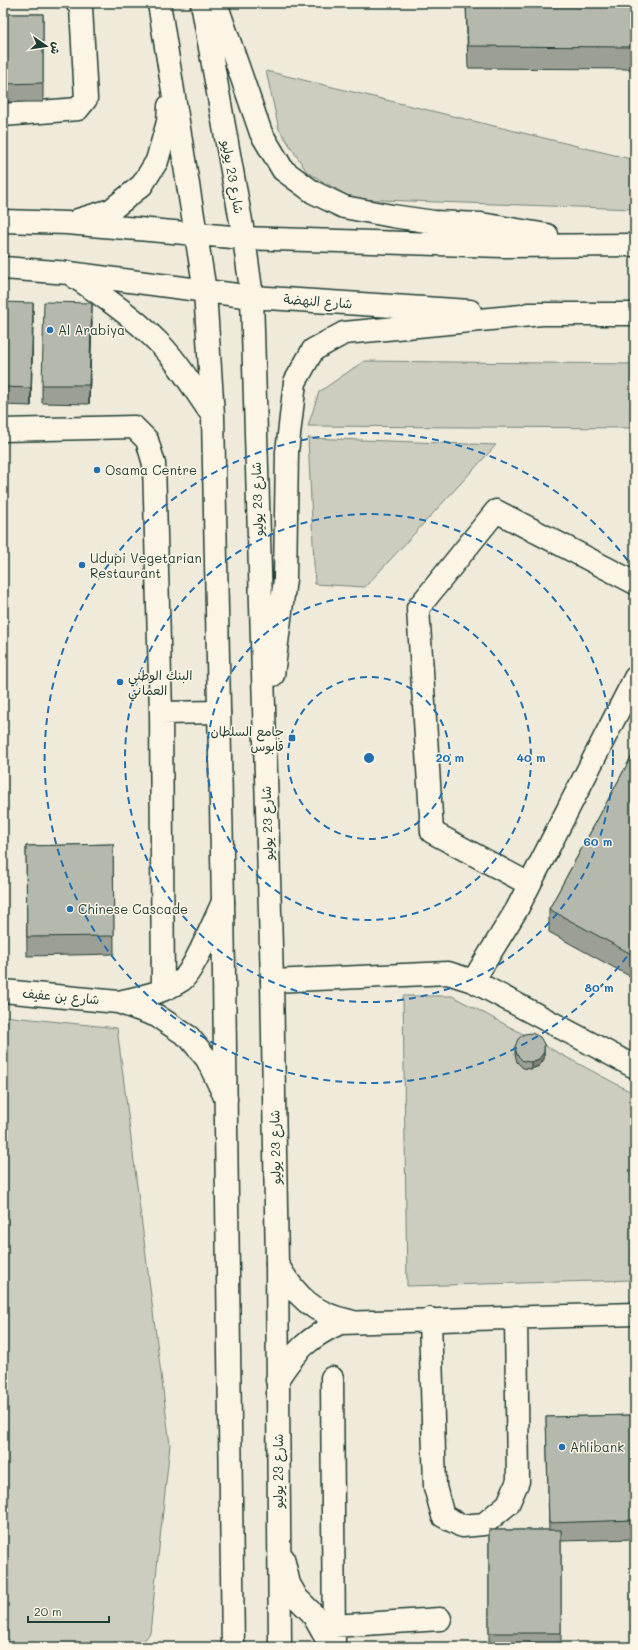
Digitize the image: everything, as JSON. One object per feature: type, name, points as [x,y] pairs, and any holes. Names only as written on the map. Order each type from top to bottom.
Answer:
[{"type":"main road","points":[[3,115],[78,109],[86,99],[81,7],[77,3]]},
{"type":"main road","points":[[159,3],[205,291],[213,416],[223,902],[232,1647]]},
{"type":"main road","name":"شارع 23 يوليو","points":[[202,3],[244,238],[252,297],[272,981],[277,1264],[280,1647]]},
{"type":"main road","points":[[216,3],[261,133],[283,170],[313,192],[344,207],[392,216],[434,222],[481,224],[596,244]]},
{"type":"main road","points":[[67,223],[111,210],[142,185],[157,161],[168,122],[169,67]]},
{"type":"main road","points":[[3,221],[67,223],[244,238],[503,246],[596,244],[635,245]]},
{"type":"main road","name":"شارع النهضة","points":[[3,268],[69,273],[252,297],[542,314],[635,314]]},
{"type":"main road","points":[[69,273],[119,308],[157,340],[172,358],[213,416]]},
{"type":"main road","points":[[264,744],[285,579],[287,452],[295,382],[313,350],[344,334],[542,314]]},
{"type":"main road","points":[[3,430],[134,427],[147,440],[154,464],[161,713],[163,989]]},
{"type":"main road","points":[[529,884],[432,832],[418,608],[496,511],[635,583]]},
{"type":"main road","points":[[473,982],[529,884],[635,678]]},
{"type":"main road","points":[[161,713],[219,712]]},
{"type":"main road","name":"شارع بن عفيف","points":[[118,1002],[155,994],[183,979],[205,942],[223,902]]},
{"type":"main road","points":[[272,981],[448,973],[473,982],[635,1068]]},
{"type":"main road","name":"شارع بن عفيف","points":[[3,991],[118,1002],[157,1016],[189,1037],[207,1059],[226,1099]]},
{"type":"main road","points":[[277,1264],[289,1285],[300,1298],[339,1319],[350,1321]]},
{"type":"main road","points":[[277,1380],[295,1354],[312,1338],[340,1323],[350,1321],[635,1314]]},
{"type":"main road","points":[[430,1320],[435,1487],[443,1516],[462,1526],[484,1524],[508,1504],[518,1481],[516,1317]]},
{"type":"main road","points":[[332,1378],[334,1626],[332,1647]]},
{"type":"main road","points":[[278,1537],[289,1584],[297,1598],[312,1613],[332,1647]]},
{"type":"main road","points":[[334,1626],[440,1619]]},
{"type":"shaded area","points":[[266,71],[635,160],[635,209],[353,199],[307,172],[279,129]]},
{"type":"shaded area","points":[[364,361],[635,364],[635,428],[308,426],[319,392]]},
{"type":"shaded area","points":[[308,438],[496,445],[365,587],[315,584]]},
{"type":"shaded area","points":[[403,996],[452,996],[635,1094],[635,1280],[407,1286]]},
{"type":"shaded area","points":[[3,1016],[117,1028],[170,1445],[150,1633],[139,1647],[3,1647]]},
{"type":"building","points":[[466,3],[635,3],[635,47],[468,46]]},
{"type":"building","points":[[3,14],[43,14],[43,83],[3,84]]},
{"type":"building","points":[[3,302],[33,303],[31,388],[3,387]]},
{"type":"building","points":[[44,302],[92,303],[89,385],[42,385]]},
{"type":"building","points":[[635,750],[635,956],[549,909]]},
{"type":"building","name":"Chinese Cascade","points":[[113,844],[114,936],[27,937],[26,846]]},
{"type":"building","points":[[532,1033],[540,1037],[544,1044],[544,1052],[539,1059],[531,1062],[523,1061],[517,1055],[515,1047],[518,1039],[524,1034]]},
{"type":"building","points":[[635,1415],[635,1520],[549,1523],[546,1417]]},
{"type":"building","points":[[489,1530],[561,1530],[561,1633],[489,1633]]},
{"type":"place","name":"Al Arabiya","points":[[50,330]]},
{"type":"place","name":"Osama Centre","points":[[97,470]]},
{"type":"place","name":"Udupi Vegetarian Restaurant","points":[[82,565]]},
{"type":"place","name":"البنك الوطني العماني","points":[[120,682]]},
{"type":"place","name":"جامع السلطان قابوس","points":[[292,738]]},
{"type":"place","name":"Chinese Cascade","points":[[70,909]]},
{"type":"place","name":"Ahlibank","points":[[562,1447]]}]
